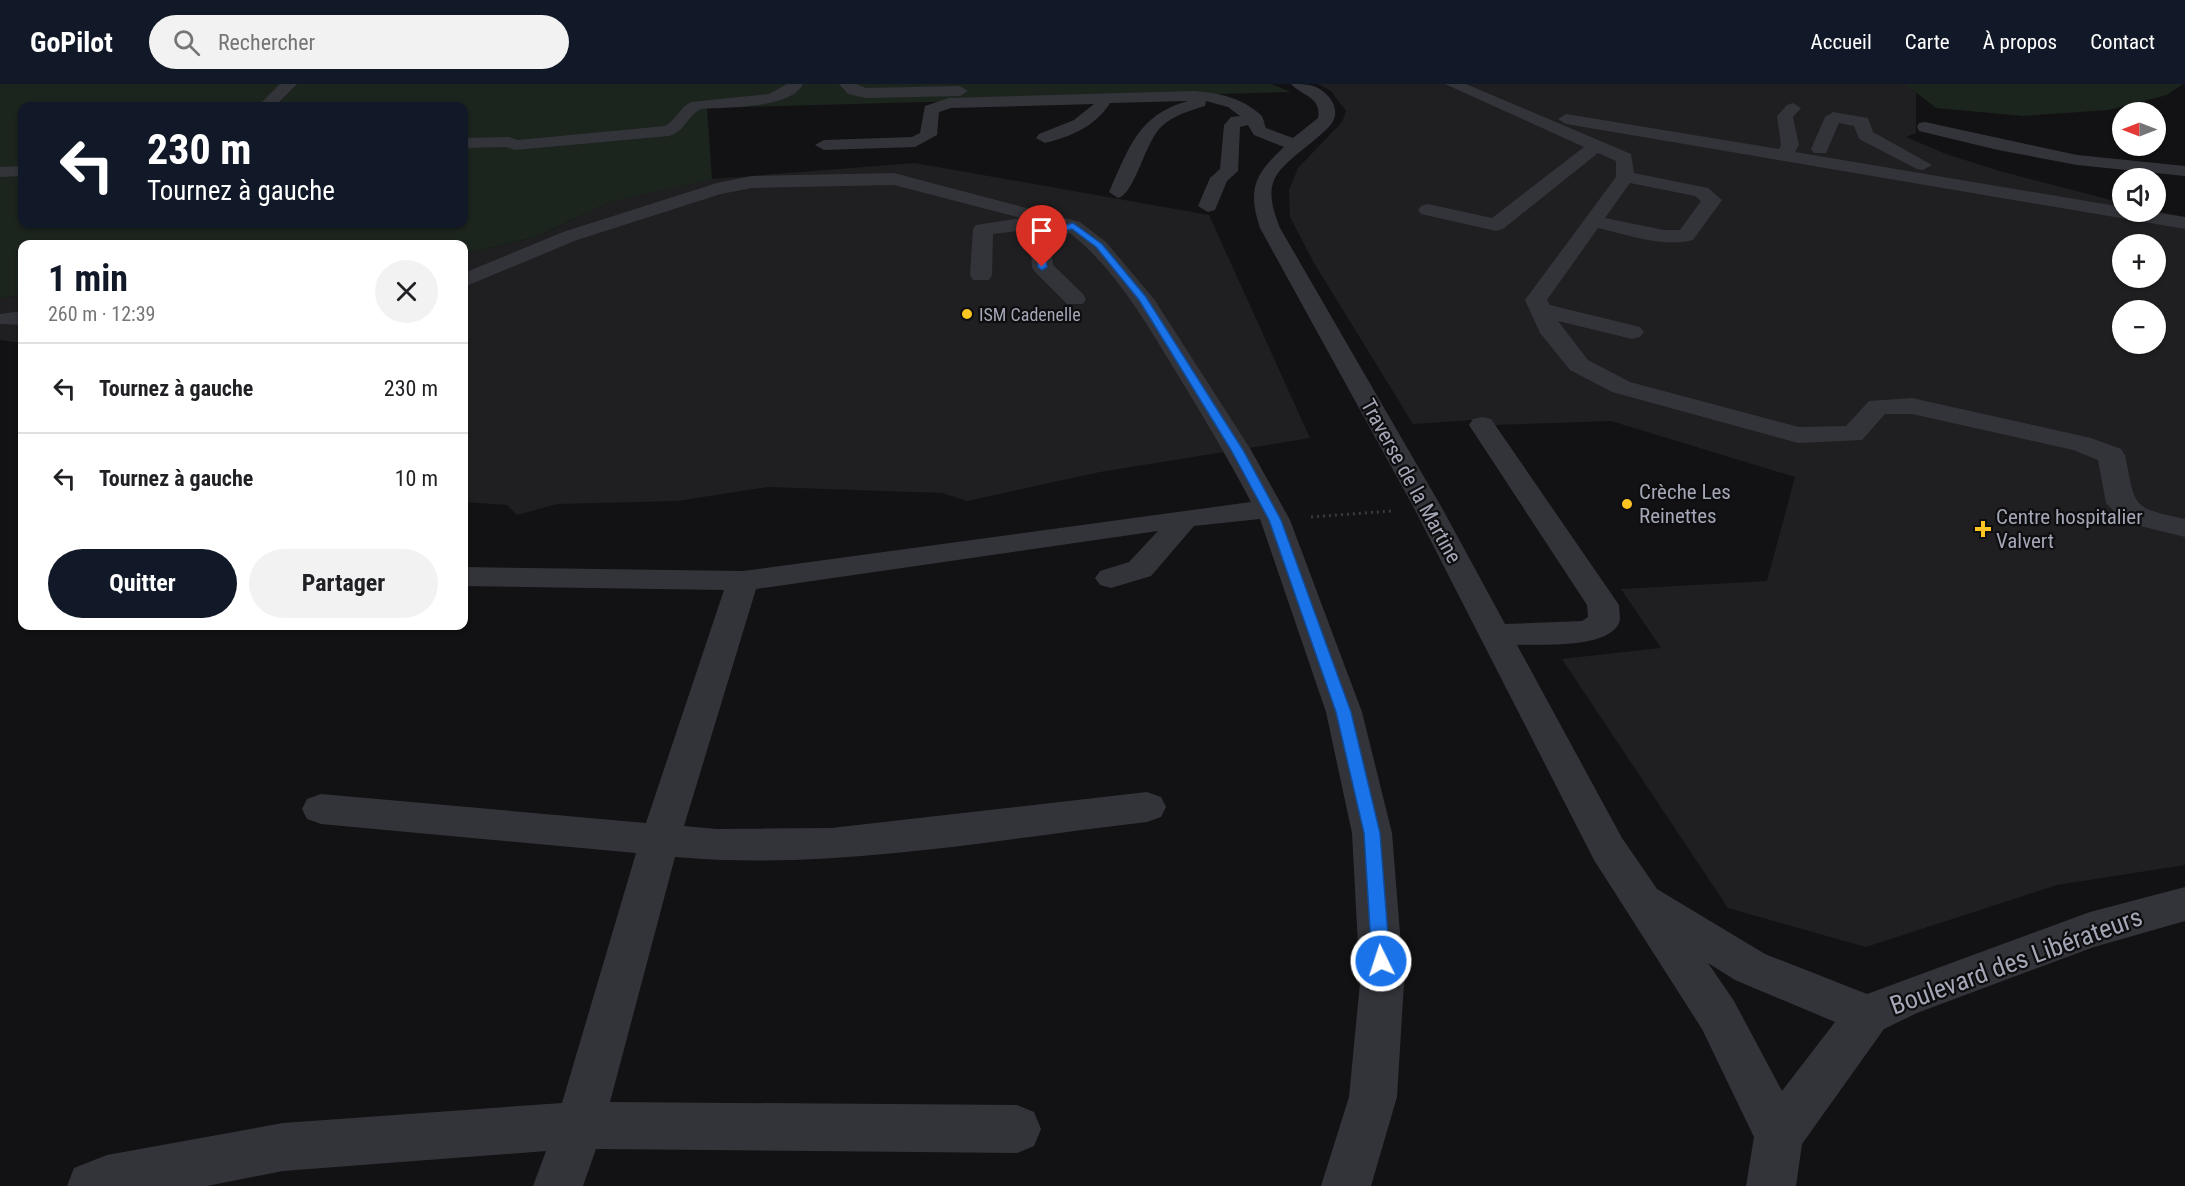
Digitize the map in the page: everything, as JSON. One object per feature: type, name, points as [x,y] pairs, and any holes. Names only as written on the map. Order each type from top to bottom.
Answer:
[{"type":"street","points":[[270,102],[289,84]]},
{"type":"street","points":[[468,143],[509,142],[515,145],[651,135],[669,131],[677,126],[688,109],[696,105],[772,98],[792,90],[795,84]]},
{"type":"street","points":[[847,84],[854,91],[866,93],[1220,84]]},
{"type":"street","name":"Traverse de la Martine","points":[[1299,84],[1314,91],[1326,103],[1329,111],[1326,120],[1278,164],[1263,184],[1262,205],[1270,228],[1428,508],[1608,849],[1718,1015],[1779,1135]]},
{"type":"street","points":[[1453,84],[1596,146],[1625,167],[1701,192],[1712,200],[1686,236],[1664,236],[1591,221]]},
{"type":"street","points":[[824,146],[915,142],[924,139],[928,135],[931,110],[949,103],[1212,96],[1245,108],[1255,119],[1260,131],[1297,146]]},
{"type":"street","points":[[1045,138],[1081,124],[1101,108],[1106,98]]},
{"type":"street","points":[[1119,192],[1148,129],[1164,114],[1175,108],[1203,102],[1230,103]]},
{"type":"street","points":[[1787,150],[1785,116],[1793,108]]},
{"type":"street","points":[[1514,110],[1663,136],[1787,150],[2185,223]]},
{"type":"street","points":[[1787,150],[1820,149],[1923,165],[1865,135],[1862,122],[1833,117],[1820,149]]},
{"type":"street","points":[[1208,206],[1219,178],[1229,171],[1232,125],[1237,121],[1255,119]]},
{"type":"street","points":[[1925,127],[1998,145],[2077,160],[2185,171]]},
{"type":"street","points":[[1663,136],[1638,146],[1591,221],[1536,300],[1552,333],[1580,365],[1621,387],[1797,435],[1853,434],[1878,406],[1912,406],[2081,444],[2111,455],[2120,502],[2134,516],[2185,528]]},
{"type":"street","points":[[1428,210],[1496,225],[1596,146]]},
{"type":"street","points":[[0,172],[18,171]]},
{"type":"street","points":[[468,279],[570,236],[717,189],[752,182],[894,179],[1073,226],[1099,246],[1143,299],[1237,450],[1272,514],[1344,712],[1372,833],[1382,983],[1373,1097],[1346,1186]]},
{"type":"street","points":[[981,275],[983,229],[1026,224],[1036,216]]},
{"type":"street","points":[[1073,226],[1040,235],[1042,267],[1075,299]]},
{"type":"street","points":[[1541,310],[1632,332]]},
{"type":"street","points":[[1482,425],[1603,605],[1604,621],[1589,631],[1494,635]]},
{"type":"street","points":[[468,576],[743,581],[1185,518],[1272,514]]},
{"type":"street","points":[[1111,578],[1140,569],[1185,518]]},
{"type":"street","points":[[558,1186],[580,1125],[660,839],[743,581]]},
{"type":"street","points":[[321,809],[717,845],[831,844],[1147,807]]},
{"type":"street","name":"Traverse de la Martine","points":[[1640,897],[1750,967],[1868,1015]]},
{"type":"street","name":"Boulevard des Libérateurs","points":[[1771,1186],[1779,1135],[1868,1015],[1901,999],[2090,930],[2185,904]]},
{"type":"street","points":[[92,1186],[107,1180],[283,1147],[580,1125],[1017,1128]]},
{"type":"path","points":[[1272,514],[1428,508]]},
{"type":"shaded area","points":[[0,84],[1271,84],[1291,92],[707,108],[712,179],[610,202],[536,237],[468,253],[468,240],[18,240],[18,296],[0,298]]},
{"type":"shaded area","name":"Centre hospitalier Valvert","points":[[1318,84],[1916,84],[1916,133],[1906,137],[1946,154],[2003,172],[2112,200],[2112,222],[2166,222],[2166,213],[2185,217],[2185,865],[2057,885],[1866,947],[1728,908],[1562,659],[1661,648],[1621,589],[1767,581],[1795,477],[1611,421],[1494,425],[1489,419],[1413,424],[1314,263],[1290,217],[1289,190],[1298,168],[1342,122],[1346,111],[1331,91]]},
{"type":"shaded area","points":[[1905,84],[2183,84],[2167,95],[2140,102],[2112,102],[2112,109],[2109,110],[2023,116],[1936,108]]},
{"type":"shaded area","points":[[915,163],[1209,215],[1310,438],[1100,472],[967,501],[942,493],[768,487],[677,501],[557,504],[517,515],[507,505],[468,502],[468,253],[536,237],[610,202],[699,180]]},
{"type":"shaded area","points":[[18,296],[18,342],[0,340],[0,298]]},
{"type":"place","name":"ISM Cadenelle","points":[[967,314]]},
{"type":"place","name":"Crèche Les Reinettes","points":[[1627,504]]},
{"type":"place","name":"Centre hospitalier Valvert","points":[[1983,529]]},
{"type":"route","points":[[1042,267],[1040,235],[1073,226],[1099,246],[1143,299],[1165,333],[1237,450],[1275,520],[1344,712],[1372,833],[1381,961]]}]
